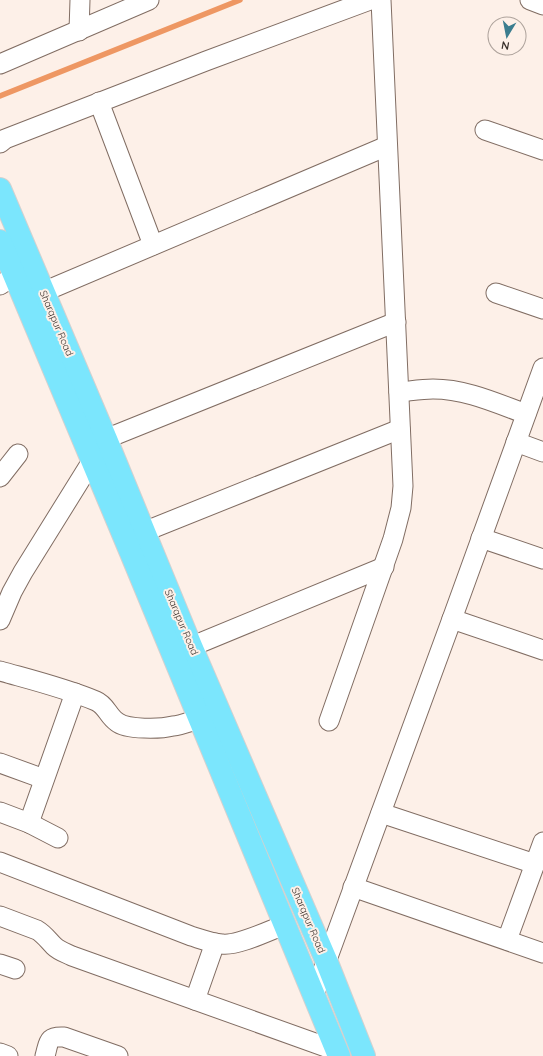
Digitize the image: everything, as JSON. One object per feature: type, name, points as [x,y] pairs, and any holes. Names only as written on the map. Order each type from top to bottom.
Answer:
[{"type":"main road","name":"Sharqpur Road","points":[[0,189],[34,296],[89,454],[134,535]]},
{"type":"main road","name":"Sharqpur Road","points":[[0,241],[7,281],[34,296],[106,439],[134,535],[182,650],[326,960],[364,1056]]},
{"type":"main road","name":"Sharqpur Road","points":[[182,650],[199,719],[338,1053]]},
{"type":"street","points":[[79,31],[80,0]]},
{"type":"street","points":[[0,64],[148,0]]},
{"type":"street","points":[[0,143],[5,139],[206,60],[370,0]]},
{"type":"street","points":[[329,721],[393,539],[401,508],[403,486],[381,0]]},
{"type":"street","points":[[530,0],[543,5]]},
{"type":"street","points":[[99,102],[153,245]]},
{"type":"street","points":[[485,130],[543,150]]},
{"type":"street","points":[[34,296],[387,146]]},
{"type":"street","points":[[496,293],[543,309]]},
{"type":"street","points":[[0,618],[12,592],[89,454],[106,439],[396,322]]},
{"type":"street","points":[[314,995],[543,368]]},
{"type":"street","points":[[399,392],[433,389],[463,392],[481,397],[526,414]]},
{"type":"street","points":[[134,535],[400,429]]},
{"type":"street","points":[[516,442],[543,452]]},
{"type":"street","points":[[2,471],[18,454]]},
{"type":"street","points":[[481,538],[543,559]]},
{"type":"street","points":[[182,650],[384,567]]},
{"type":"street","points":[[452,619],[543,650]]},
{"type":"street","points":[[0,671],[92,699],[102,704],[111,717],[118,723],[125,726],[164,728],[199,719]]},
{"type":"street","points":[[29,823],[76,693]]},
{"type":"street","points":[[0,763],[44,780]]},
{"type":"street","points":[[0,812],[29,823],[58,838]]},
{"type":"street","points":[[381,813],[535,864]]},
{"type":"street","points":[[507,940],[543,842]]},
{"type":"street","points":[[0,862],[191,936],[215,943],[230,944],[239,942],[284,925]]},
{"type":"street","points":[[354,887],[543,953]]},
{"type":"street","points":[[0,916],[43,933],[54,946],[72,956],[338,1053]]},
{"type":"street","points":[[195,1000],[215,943]]},
{"type":"street","points":[[45,1056],[49,1042],[54,1037],[64,1037],[118,1056]]},
{"type":"street","points":[[0,1053],[8,1056]]},
{"type":"waterway","points":[[0,96],[240,0]]}]
